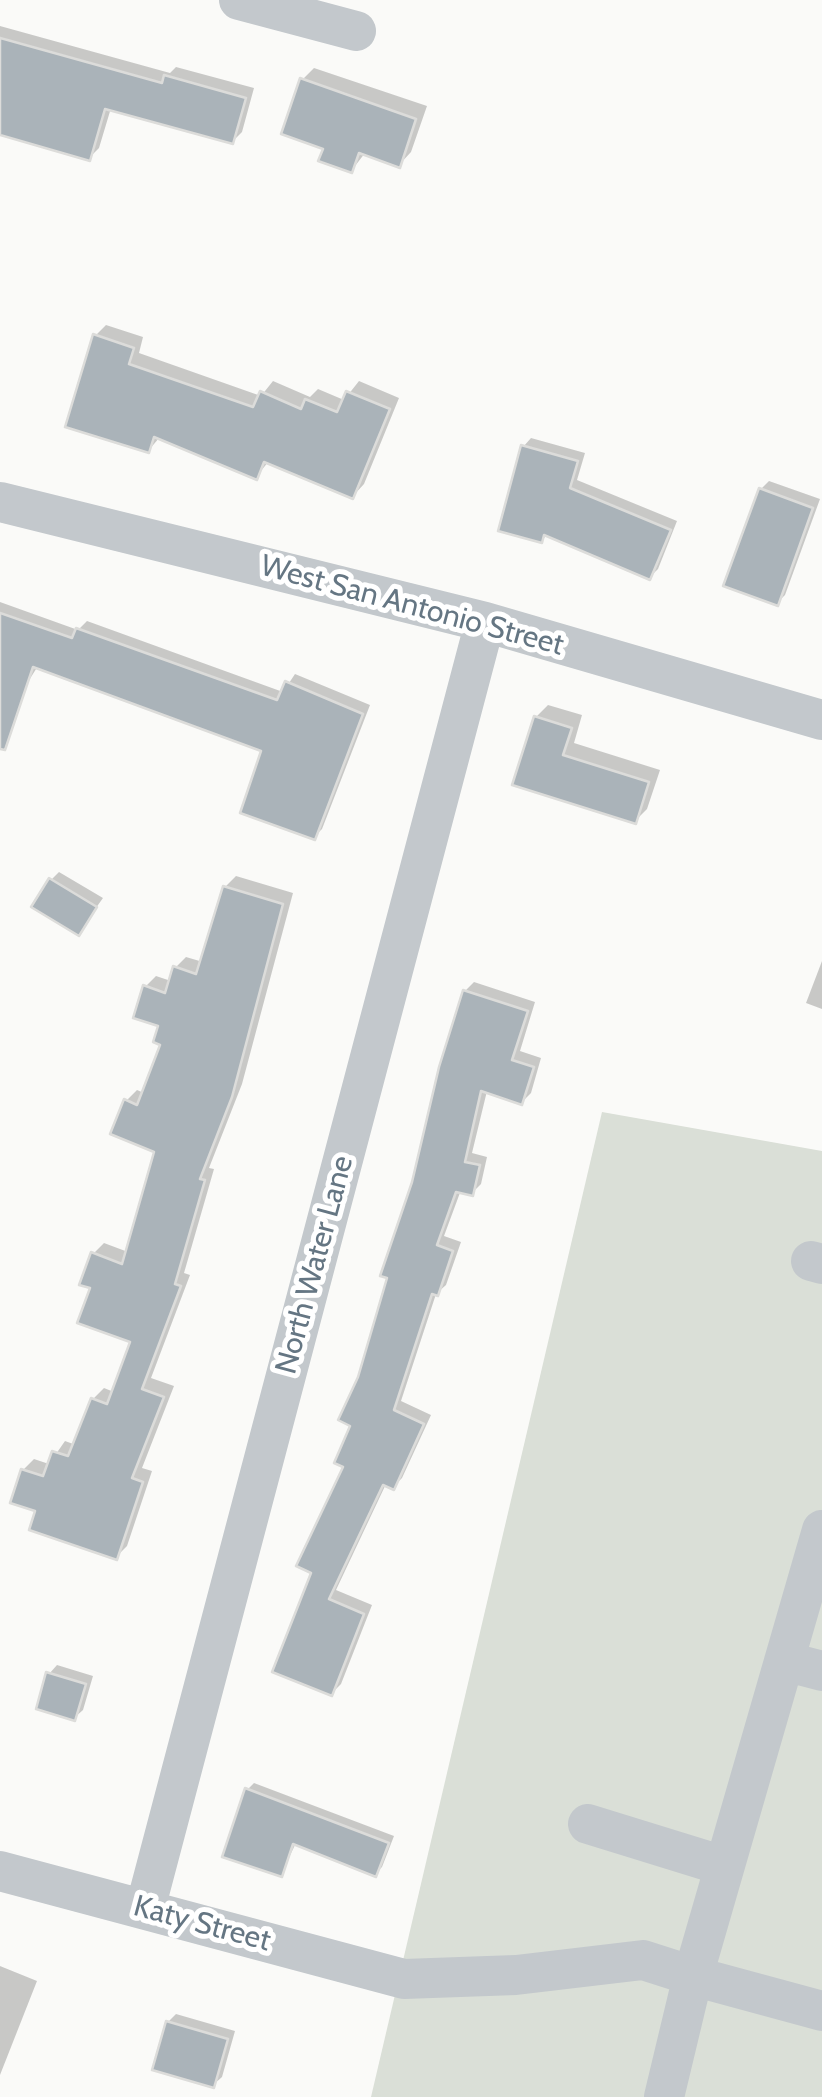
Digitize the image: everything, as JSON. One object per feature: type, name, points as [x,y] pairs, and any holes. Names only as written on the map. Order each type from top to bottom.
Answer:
[{"type":"street","points":[[239,0],[356,31]]},
{"type":"street","name":"West San Antonio Street","points":[[0,502],[486,622],[822,720]]},
{"type":"street","name":"North Water Lane","points":[[145,1909],[486,622]]},
{"type":"street","points":[[664,2097],[693,1976],[822,1530]]},
{"type":"street","points":[[784,1661],[822,1671]]},
{"type":"street","points":[[588,1824],[724,1866]]},
{"type":"street","name":"Katy Street","points":[[0,1871],[404,1979],[516,1975],[643,1960],[822,2012]]},
{"type":"shaded area","points":[[602,1112],[822,1151],[822,2097],[371,2097]]},
{"type":"building","points":[[0,38],[162,83],[164,75],[246,98],[233,144],[105,109],[90,161],[0,135]]},
{"type":"building","points":[[300,78],[416,119],[400,168],[359,153],[352,173],[318,161],[323,149],[281,134]]},
{"type":"building","points":[[93,334],[134,348],[129,364],[253,407],[260,391],[301,409],[305,399],[337,412],[346,391],[390,409],[353,499],[264,462],[257,480],[154,437],[149,453],[65,427]]},
{"type":"building","points":[[521,445],[578,461],[570,488],[671,530],[650,580],[544,535],[542,543],[498,531]]},
{"type":"building","points":[[759,488],[813,508],[778,606],[723,586]]},
{"type":"building","points":[[0,613],[72,638],[76,628],[277,700],[285,681],[363,714],[315,840],[240,813],[261,751],[33,667],[5,750],[0,749]]},
{"type":"building","points":[[534,716],[572,728],[563,755],[649,782],[636,824],[512,785]]},
{"type":"building","points":[[49,878],[97,907],[79,936],[31,907]]},
{"type":"building","points":[[223,886],[283,904],[232,1097],[200,1179],[205,1180],[175,1284],[181,1286],[142,1389],[164,1397],[132,1478],[143,1482],[117,1560],[29,1530],[35,1511],[10,1503],[21,1469],[43,1476],[52,1451],[68,1456],[91,1398],[107,1404],[130,1342],[77,1323],[90,1288],[79,1285],[91,1252],[122,1264],[154,1152],[110,1134],[124,1099],[137,1105],[160,1045],[153,1042],[158,1026],[133,1018],[143,985],[165,993],[173,966],[196,974]]},
{"type":"building","points":[[463,990],[528,1011],[512,1060],[534,1067],[522,1105],[481,1091],[465,1162],[480,1165],[473,1196],[456,1192],[437,1245],[453,1251],[438,1296],[432,1294],[394,1410],[424,1424],[394,1490],[383,1485],[329,1599],[364,1614],[332,1696],[272,1672],[311,1573],[296,1566],[343,1467],[334,1463],[350,1426],[338,1420],[358,1377],[387,1278],[380,1276],[412,1182],[439,1067]]},
{"type":"building","points":[[46,1672],[86,1684],[75,1721],[36,1709]]},
{"type":"building","points":[[245,1788],[389,1843],[376,1877],[293,1844],[282,1877],[222,1857]]},
{"type":"building","points":[[166,2021],[228,2039],[214,2088],[152,2070]]}]
